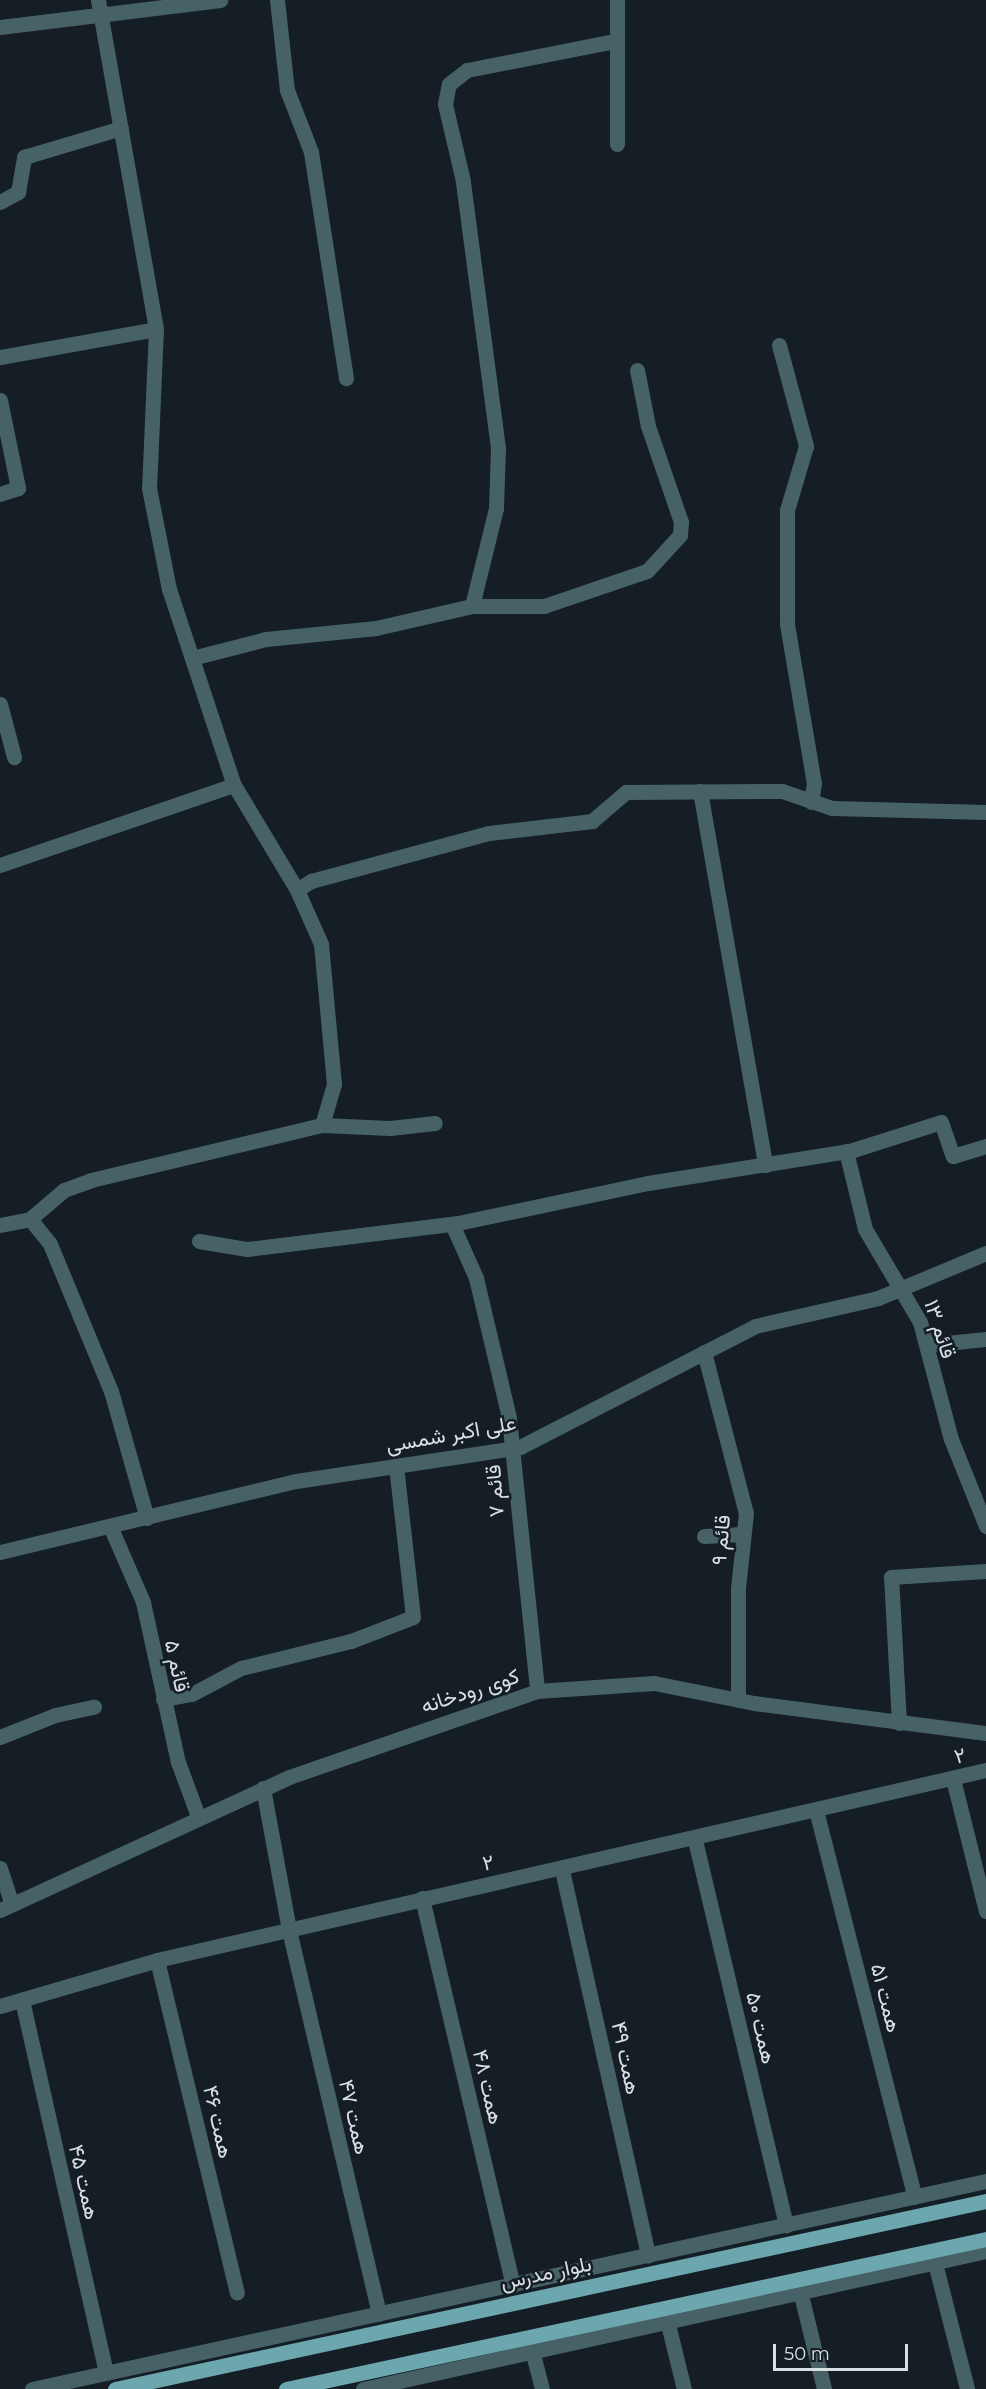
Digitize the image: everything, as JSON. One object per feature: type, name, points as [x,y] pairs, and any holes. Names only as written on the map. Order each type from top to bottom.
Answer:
[{"type":"main road","name":"بلوار مدرس","points":[[115,2389],[986,2201]]},
{"type":"main road","points":[[286,2389],[986,2239]]},
{"type":"street","points":[[0,27],[99,6],[220,0]]},
{"type":"street","points":[[277,0],[286,90],[311,152],[346,378]]},
{"type":"street","points":[[616,0],[617,144]]},
{"type":"street","points":[[99,6],[156,329],[149,488],[169,589],[234,784],[297,890],[321,945],[328,983],[334,1084],[322,1125]]},
{"type":"street","points":[[472,606],[496,508],[498,448],[463,182],[445,104],[449,84],[467,70],[615,41]]},
{"type":"street","points":[[0,202],[18,192],[24,157],[121,128]]},
{"type":"street","points":[[0,357],[156,329]]},
{"type":"street","points":[[779,345],[806,446],[787,510],[787,624],[814,783],[811,802]]},
{"type":"street","points":[[192,658],[266,639],[376,628],[472,606],[544,606],[601,590],[647,571],[680,535],[681,522],[648,426],[637,369]]},
{"type":"street","points":[[0,400],[18,488],[0,494]]},
{"type":"street","points":[[0,704],[14,757]]},
{"type":"street","points":[[0,865],[234,784]]},
{"type":"street","points":[[700,791],[765,1165]]},
{"type":"street","points":[[297,890],[311,882],[489,833],[592,821],[626,792],[782,791],[832,808],[986,812]]},
{"type":"street","points":[[199,1241],[247,1249],[452,1224],[846,1151],[941,1122],[953,1156],[986,1146]]},
{"type":"street","points":[[0,1225],[30,1220],[64,1190],[91,1180],[322,1125],[390,1128],[435,1123]]},
{"type":"street","name":"قائم ۱۳","points":[[846,1151],[865,1229],[877,1257],[902,1287],[927,1345],[951,1439],[986,1526]]},
{"type":"street","points":[[30,1220],[50,1244],[96,1351],[147,1518]]},
{"type":"street","name":"قائم ۷","points":[[452,1224],[476,1278],[513,1448],[537,1691]]},
{"type":"street","name":"علی اکبر شمسی","points":[[0,1552],[296,1481],[513,1448],[609,1405],[755,1326],[878,1298],[986,1253]]},
{"type":"street","points":[[927,1345],[986,1340]]},
{"type":"street","name":"قائم ۹","points":[[704,1352],[747,1514],[742,1534],[738,1700]]},
{"type":"street","points":[[163,1699],[192,1694],[241,1668],[351,1641],[413,1617],[396,1466]]},
{"type":"street","name":"قائم ۵","points":[[110,1526],[144,1602],[163,1699],[198,1816]]},
{"type":"street","points":[[704,1536],[742,1534]]},
{"type":"street","points":[[899,1723],[891,1577],[986,1571]]},
{"type":"street","name":"کوی رودخانه","points":[[6,1907],[198,1816],[263,1788],[537,1691],[654,1683],[738,1700],[986,1733]]},
{"type":"street","points":[[0,1737],[55,1715],[94,1707]]},
{"type":"street","name":"۲","points":[[0,2006],[157,1960],[422,1898],[695,1840],[986,1770]]},
{"type":"street","points":[[953,1779],[986,1911]]},
{"type":"street","name":"همت ۴۷","points":[[263,1788],[289,1929],[379,2314]]},
{"type":"street","name":"همت ۵۱","points":[[816,1810],[915,2197]]},
{"type":"street","name":"همت ۵۰","points":[[695,1840],[786,2225]]},
{"type":"street","points":[[0,1868],[6,1907]]},
{"type":"street","name":"همت ۴۹","points":[[562,1870],[648,2256]]},
{"type":"street","name":"همت ۴۸","points":[[422,1898],[513,2285]]},
{"type":"street","name":"همت ۴۶","points":[[157,1960],[237,2293]]},
{"type":"street","name":"همت ۴۵","points":[[22,2000],[106,2373]]},
{"type":"street","points":[[32,2389],[986,2181]]},
{"type":"street","points":[[363,2389],[398,2386],[532,2350],[986,2252]]},
{"type":"street","points":[[934,2263],[967,2389]]},
{"type":"street","points":[[560,2275],[565,2291]]},
{"type":"street","points":[[800,2291],[824,2389]]},
{"type":"street","points":[[667,2320],[684,2389]]},
{"type":"street","points":[[532,2350],[542,2389]]}]
